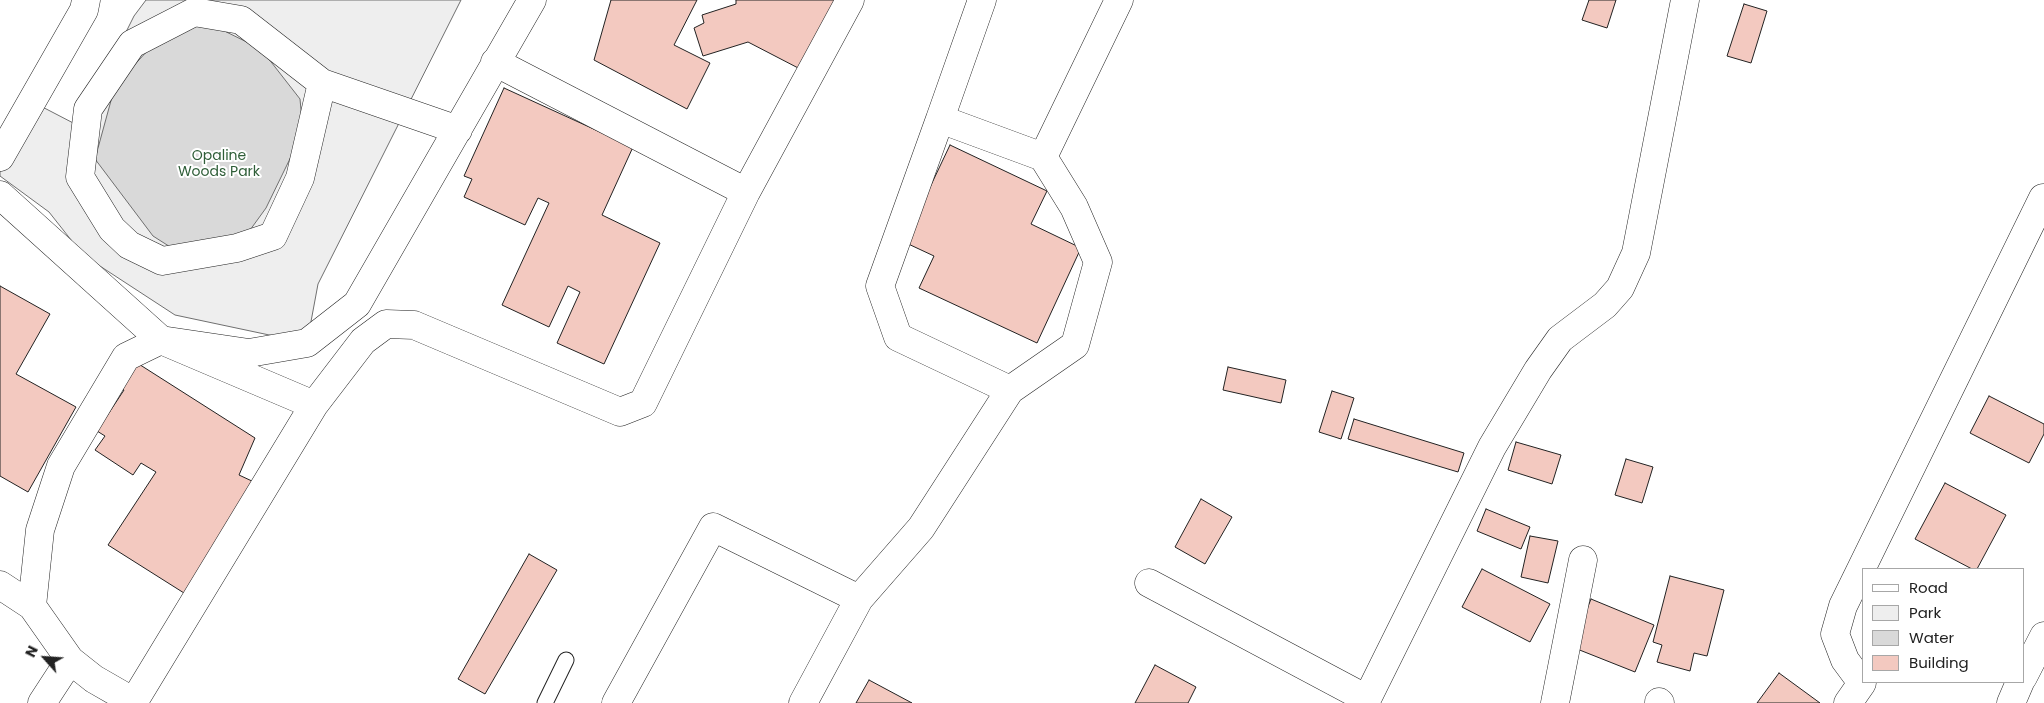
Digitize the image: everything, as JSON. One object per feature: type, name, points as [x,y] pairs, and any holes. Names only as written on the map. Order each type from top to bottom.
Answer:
[{"type":"street","points":[[0,158],[84,10],[86,0]]},
{"type":"street","points":[[32,606],[40,530],[61,466],[126,357],[161,340],[249,353],[307,343],[357,304],[532,0]]},
{"type":"street","points":[[0,585],[32,606],[70,660],[94,679],[133,702],[314,405],[363,341],[386,324],[414,325],[620,412],[643,403],[746,192],[850,0]]},
{"type":"street","points":[[982,0],[880,286],[898,336],[1010,390]]},
{"type":"street","points":[[1042,157],[1119,0]]},
{"type":"street","points":[[1149,583],[1366,701],[1492,447],[1538,370],[1560,339],[1605,304],[1620,288],[1636,253],[1685,0]]},
{"type":"street","points":[[322,83],[300,178],[273,236],[237,248],[162,261],[129,245],[112,229],[80,177],[88,108],[132,44],[194,12],[241,20],[322,83],[458,130]]},
{"type":"street","points":[[495,62],[746,192]]},
{"type":"street","points":[[803,703],[859,599],[921,528],[1010,390],[1075,345],[1098,262],[1074,207],[1042,157],[940,119]]},
{"type":"street","points":[[0,195],[161,340],[314,405]]},
{"type":"street","points":[[1848,703],[1862,683],[1844,660],[1835,634],[1843,606],[2043,198]]},
{"type":"street","points":[[616,703],[713,527],[859,599]]},
{"type":"street","points":[[1554,703],[1583,560]]},
{"type":"street","points":[[2024,675],[2044,636]]},
{"type":"street","points":[[42,703],[70,660]]},
{"type":"street","points":[[2011,703],[2020,683]]},
{"type":"lane","points":[[545,703],[566,660]]},
{"type":"green space","name":"Opaline Woods Park","points":[[146,0],[461,0],[318,284],[307,343],[175,315],[83,255],[49,212],[0,176],[0,170],[27,99],[79,126],[134,16]]},
{"type":"water","points":[[204,21],[261,49],[300,99],[303,132],[266,208],[237,248],[186,257],[153,236],[95,159],[115,86],[150,48]]},
{"type":"building","points":[[611,0],[697,0],[674,45],[710,63],[687,109],[594,60]]},
{"type":"building","points":[[736,0],[835,0],[802,70],[748,42],[703,56],[694,28],[704,23],[702,15],[736,4]]},
{"type":"building","points":[[1589,0],[1616,0],[1607,28],[1582,20]]},
{"type":"building","points":[[1744,4],[1767,11],[1751,63],[1727,56]]},
{"type":"building","points":[[504,88],[633,147],[602,215],[660,243],[604,364],[557,343],[580,292],[568,286],[549,327],[502,305],[549,203],[538,198],[525,225],[464,197],[472,179],[464,176]]},
{"type":"building","points":[[950,145],[1047,191],[1031,224],[1081,248],[1037,343],[919,288],[934,256],[904,242]]},
{"type":"building","points":[[0,286],[50,314],[16,374],[76,407],[28,492],[0,476]]},
{"type":"building","points":[[134,361],[255,438],[239,475],[254,482],[184,593],[108,545],[156,472],[141,463],[133,475],[95,450],[105,436],[97,431],[124,390],[118,386]]},
{"type":"building","points":[[1228,367],[1286,380],[1281,403],[1223,390]]},
{"type":"building","points":[[1332,391],[1354,398],[1341,439],[1319,432]]},
{"type":"building","points":[[1989,396],[2044,424],[2044,434],[2029,463],[1970,433]]},
{"type":"building","points":[[1354,419],[1464,453],[1458,472],[1348,439]]},
{"type":"building","points":[[1516,442],[1561,455],[1552,484],[1508,470]]},
{"type":"building","points":[[1626,459],[1653,467],[1642,503],[1615,495]]},
{"type":"building","points":[[1945,483],[2006,515],[1978,568],[1970,568],[1915,539]]},
{"type":"building","points":[[1201,499],[1232,517],[1205,564],[1175,547]]},
{"type":"building","points":[[1486,509],[1530,527],[1521,549],[1477,531]]},
{"type":"building","points":[[1530,536],[1558,541],[1548,583],[1521,577]]},
{"type":"building","points":[[529,554],[557,570],[485,694],[458,679]]},
{"type":"building","points":[[1482,569],[1550,604],[1530,642],[1462,607]]},
{"type":"building","points":[[1670,576],[1724,590],[1707,656],[1694,653],[1690,671],[1657,662],[1662,645],[1653,642]]},
{"type":"building","points":[[1591,599],[1654,625],[1635,672],[1572,647]]},
{"type":"building","points":[[1155,665],[1196,687],[1188,703],[1135,703]]},
{"type":"building","points":[[1779,673],[1820,703],[1757,703]]},
{"type":"building","points":[[869,680],[912,703],[856,703]]}]
